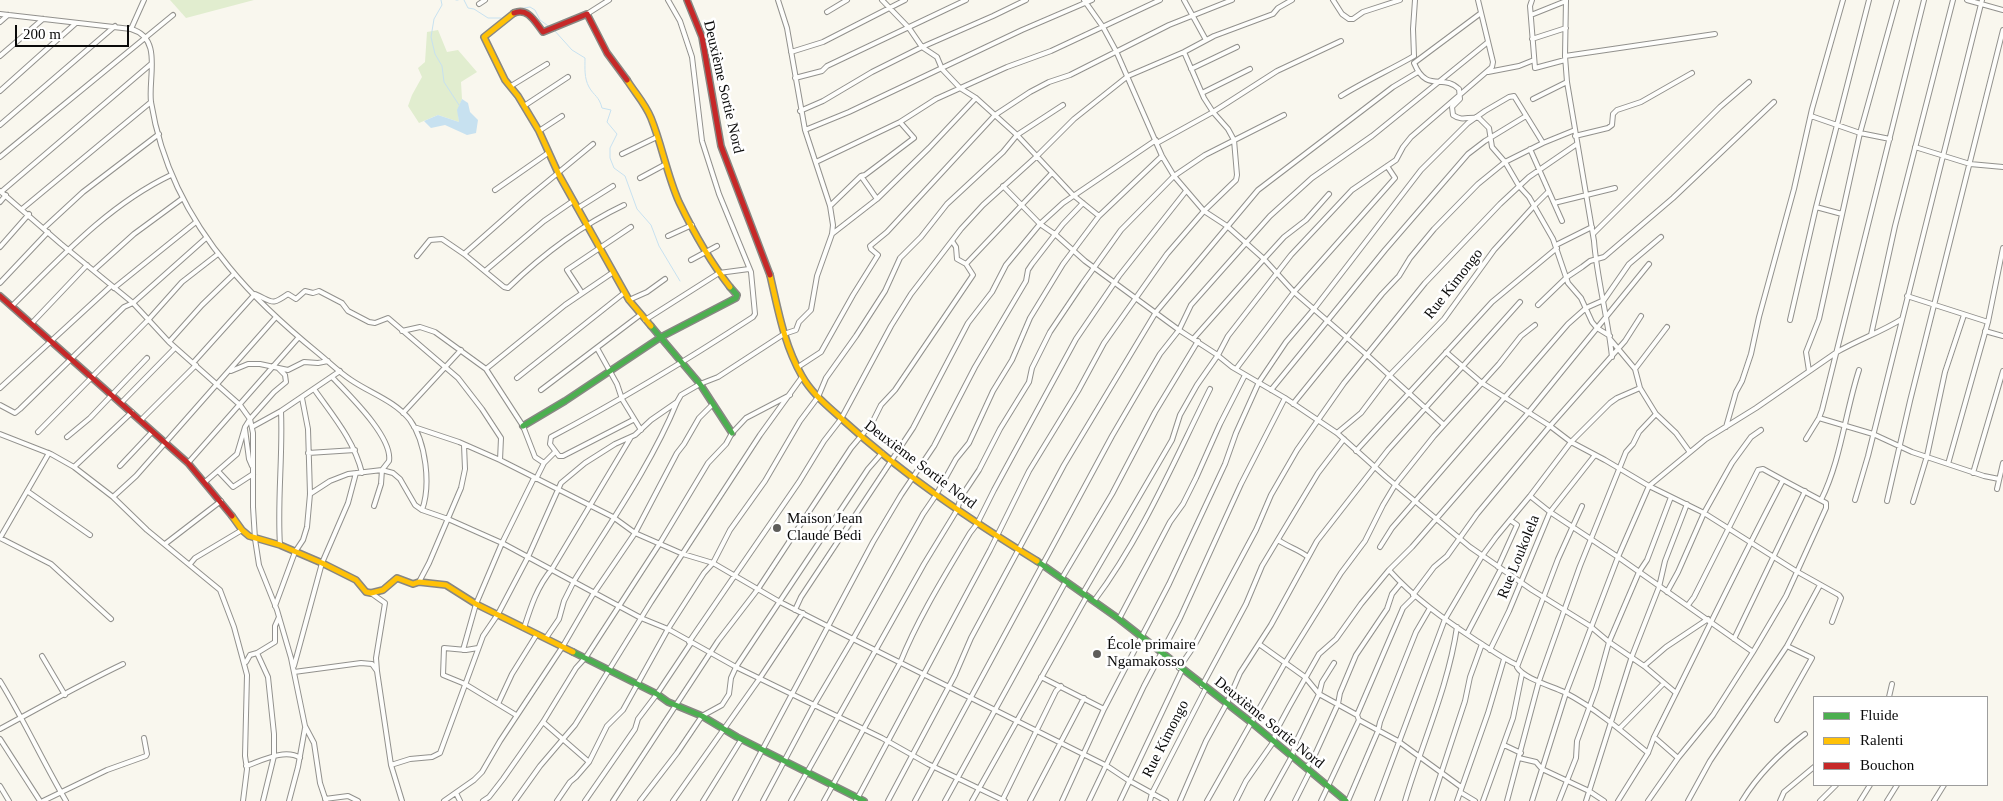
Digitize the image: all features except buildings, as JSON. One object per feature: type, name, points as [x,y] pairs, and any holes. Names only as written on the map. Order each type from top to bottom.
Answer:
[{"type":"street","points":[[131,29],[144,0]]},
{"type":"street","points":[[479,4],[485,0]]},
{"type":"street","points":[[609,0],[587,14],[573,18],[554,30],[543,32],[526,12],[516,12],[484,38],[496,63],[539,131],[558,173],[624,293],[640,315],[700,384],[732,432]]},
{"type":"street","points":[[633,420],[563,456],[559,456],[550,444],[549,440],[551,437],[622,399],[683,363],[754,315],[749,269],[719,194],[702,141],[692,57],[680,21],[668,0]]},
{"type":"street","name":"Deuxième Sortie Nord","points":[[687,0],[702,37],[721,146],[769,270],[784,334],[802,377],[818,397],[841,419],[912,478],[977,524],[1044,565],[1119,619],[1180,669],[1227,703],[1347,801]]},
{"type":"street","points":[[546,638],[559,619],[564,601],[574,581],[653,451],[681,395],[700,384],[718,377],[784,334],[797,330],[799,322],[811,310],[817,276],[834,225],[830,206],[800,111],[787,28],[778,0]]},
{"type":"street","points":[[827,12],[846,0]]},
{"type":"street","points":[[882,0],[909,28],[922,47],[937,57],[942,69],[960,88],[976,98],[1017,135],[1073,195],[1099,216]]},
{"type":"street","points":[[791,52],[823,42],[905,0]]},
{"type":"street","points":[[795,78],[822,71],[827,66],[966,0]]},
{"type":"street","points":[[800,111],[823,101],[872,72],[922,47],[1026,0]]},
{"type":"street","points":[[805,130],[849,112],[1085,1],[1092,0]]},
{"type":"street","points":[[816,162],[900,122],[936,99],[1103,27],[1160,0]]},
{"type":"street","points":[[1184,0],[1206,40]]},
{"type":"street","points":[[798,367],[821,352],[878,255],[870,249],[870,246],[886,232],[995,115],[1048,82],[1070,75],[1191,15],[1232,0]]},
{"type":"street","points":[[585,801],[635,728],[638,719],[657,694],[799,482],[824,441],[841,419],[891,326],[911,294],[983,205],[1036,157],[1074,119],[1128,76],[1184,52],[1206,40],[1273,14],[1278,8],[1292,0]]},
{"type":"street","points":[[1333,0],[1342,14],[1349,20],[1363,12],[1400,0]]},
{"type":"street","points":[[1415,0],[1413,29],[1414,63],[1418,72],[1426,80],[1436,83],[1444,82],[1459,89],[1460,99],[1452,107],[1453,115],[1465,120],[1475,117],[1479,118],[1486,124],[1492,146],[1534,206],[1556,247],[1572,289],[1581,298],[1592,322],[1610,337],[1636,369],[1640,388],[1656,414],[1676,433],[1690,451]]},
{"type":"street","points":[[972,801],[1172,440],[1180,415],[1196,385],[1218,355],[1228,336],[1291,255],[1343,199],[1352,190],[1396,160],[1402,147],[1411,137],[1488,72],[1493,65],[1478,0]]},
{"type":"street","points":[[1532,0],[1532,39],[1535,68],[1537,69],[1565,58],[1714,34]]},
{"type":"street","points":[[1726,427],[1736,392],[1742,381],[1751,354],[1811,116],[1843,0]]},
{"type":"street","points":[[1790,320],[1816,207],[1869,0]]},
{"type":"street","points":[[1809,371],[1806,352],[1819,319],[1860,133],[1896,0]]},
{"type":"street","points":[[1806,439],[1819,418],[1837,352],[1860,251],[1924,0]]},
{"type":"street","points":[[1871,336],[1893,234],[1953,0]]},
{"type":"street","points":[[1967,0],[1981,2],[2003,10]]},
{"type":"street","points":[[1085,1],[1103,27],[1116,51],[1162,156],[1186,191],[1204,211],[1227,226],[1264,259],[1294,292],[1348,338],[1444,426]]},
{"type":"street","points":[[1531,14],[1566,1],[1565,58],[1568,82],[1596,261],[1607,315],[1612,356]]},
{"type":"street","points":[[1855,500],[1981,2]]},
{"type":"street","points":[[1414,63],[1481,13]]},
{"type":"street","points":[[0,14],[115,26],[131,29],[145,36],[151,47],[152,102],[159,134],[171,175],[196,222],[234,274],[276,317],[340,371],[404,413],[414,427],[421,446],[427,473],[427,485],[422,510]]},
{"type":"street","points":[[0,22],[8,14]]},
{"type":"street","points":[[0,157],[173,14]]},
{"type":"street","points":[[523,426],[565,402],[661,337],[736,298],[737,295],[720,273],[678,201],[642,99],[633,90],[624,73],[607,53],[587,14]]},
{"type":"street","points":[[0,56],[43,19]]},
{"type":"street","points":[[0,91],[76,23]]},
{"type":"street","points":[[0,125],[115,26]]},
{"type":"street","points":[[1532,39],[1566,28]]},
{"type":"street","points":[[1887,501],[1910,401],[2003,30]]},
{"type":"street","points":[[795,610],[800,597],[913,428],[972,316],[992,292],[1006,265],[1040,224],[1073,195],[1156,141],[1213,112],[1277,71],[1341,42]]},
{"type":"street","points":[[915,801],[1112,436],[1160,354],[1178,330],[1191,305],[1270,216],[1312,178],[1372,136],[1488,42]]},
{"type":"street","points":[[1191,69],[1237,47]]},
{"type":"street","points":[[857,799],[924,675],[1029,471],[1078,391],[1104,343],[1167,254],[1204,211],[1236,180],[1234,140],[1228,129],[1213,112],[1202,93],[1184,52]]},
{"type":"street","points":[[1342,96],[1362,83],[1375,79],[1414,56]]},
{"type":"street","points":[[1488,72],[1519,66],[1534,60]]},
{"type":"street","points":[[151,64],[1,191],[68,250],[133,303],[175,348],[240,405],[250,418],[252,427],[255,539],[259,565],[279,617],[294,670],[305,726],[314,743],[320,783],[326,800],[348,796],[358,801]]},
{"type":"street","points":[[511,86],[547,64]]},
{"type":"street","points":[[1202,93],[1250,69]]},
{"type":"street","points":[[888,801],[955,675],[971,638],[1064,465],[1156,312],[1258,190],[1393,87],[1418,72]]},
{"type":"street","points":[[1576,136],[1608,128],[1612,125],[1613,114],[1617,110],[1641,102],[1692,73]]},
{"type":"street","points":[[524,106],[568,77]]},
{"type":"street","points":[[1533,98],[1568,82]]},
{"type":"street","points":[[1593,234],[1720,107],[1749,82]]},
{"type":"street","points":[[1062,801],[1104,709],[1169,584],[1226,464],[1236,433],[1259,382],[1286,342],[1314,310],[1421,170],[1446,142],[1475,117],[1514,96],[1543,142]]},
{"type":"street","points":[[832,234],[877,198],[929,148],[976,98]]},
{"type":"street","points":[[22,209],[152,102]]},
{"type":"street","points":[[1538,305],[1567,277],[1590,262],[1604,257],[1673,198],[1774,102]]},
{"type":"street","points":[[557,801],[570,782],[589,762],[604,731],[623,710],[668,630],[704,573],[714,563],[730,530],[765,481],[800,421],[818,397],[826,378],[885,291],[900,258],[921,237],[947,204],[1003,152],[1017,135],[1063,105]]},
{"type":"street","points":[[791,801],[924,564],[957,510],[961,497],[1029,382],[1032,368],[1050,332],[1082,283],[1095,268],[1121,230],[1174,176],[1205,155],[1284,114]]},
{"type":"street","points":[[539,131],[562,116]]},
{"type":"street","points":[[1271,390],[1385,250],[1468,154],[1526,116]]},
{"type":"street","points":[[1811,116],[1860,133],[1890,139]]},
{"type":"street","points":[[830,206],[861,176],[865,175],[914,138],[900,122]]},
{"type":"street","points":[[1294,404],[1382,294],[1399,276],[1410,258],[1478,184],[1505,162],[1543,142],[1575,130]]},
{"type":"street","points":[[44,228],[83,192],[159,134]]},
{"type":"street","points":[[622,154],[657,137]]},
{"type":"street","points":[[464,254],[593,144]]},
{"type":"street","points":[[1120,801],[1180,669],[1256,530],[1270,496],[1297,450],[1367,355],[1425,283],[1519,186],[1577,144]]},
{"type":"street","points":[[1915,146],[1970,164],[2003,167]]},
{"type":"street","points":[[1530,149],[1562,222]]},
{"type":"street","points":[[495,190],[548,152]]},
{"type":"street","points":[[763,801],[814,705],[923,514],[956,459],[969,443],[994,391],[1012,360],[1030,318],[1063,264],[1099,216],[1162,156]]},
{"type":"street","points":[[640,178],[666,164]]},
{"type":"street","points":[[1236,370],[1294,292],[1395,178],[1388,166]]},
{"type":"street","points":[[966,264],[1052,174]]},
{"type":"street","points":[[12,306],[91,228],[131,198],[171,175]]},
{"type":"street","points":[[861,176],[877,198]]},
{"type":"street","points":[[578,208],[614,186]]},
{"type":"street","points":[[1003,186],[1040,224],[1056,234],[1073,252],[1115,281],[1178,330],[1194,338],[1236,370],[1259,382],[1337,433],[1436,520],[1482,556],[1564,611],[1590,626],[1609,642],[1632,656],[1676,693]]},
{"type":"street","points":[[1554,203],[1614,188]]},
{"type":"street","points":[[824,801],[900,663],[932,598],[977,524],[1076,339],[1115,281],[1186,191]]},
{"type":"street","name":"Rue Kimongo","points":[[1337,433],[1360,413],[1389,376],[1444,319],[1494,250],[1548,192]]},
{"type":"street","points":[[1194,338],[1284,237],[1306,220],[1329,194]]},
{"type":"street","points":[[0,202],[6,195]]},
{"type":"street","points":[[94,270],[134,234],[183,198]]},
{"type":"street","points":[[485,271],[544,221],[574,201]]},
{"type":"street","points":[[734,801],[877,536],[934,446],[975,367],[1026,281],[1028,270],[1063,224],[1083,203]]},
{"type":"street","points":[[417,256],[430,240],[439,239],[464,254],[504,287],[508,288],[524,272],[587,225],[624,205]]},
{"type":"street","points":[[1816,207],[1842,214]]},
{"type":"street","points":[[0,247],[29,214]]},
{"type":"street","points":[[0,388],[113,287],[196,222]]},
{"type":"street","points":[[668,236],[692,225]]},
{"type":"street","points":[[582,293],[568,270],[631,227]]},
{"type":"street","points":[[1356,451],[1492,302],[1556,247],[1592,227]]},
{"type":"street","points":[[0,283],[48,232]]},
{"type":"street","points":[[1380,547],[1392,528],[1568,324],[1586,308],[1604,300],[1629,264],[1661,236]]},
{"type":"street","points":[[0,406],[15,413],[124,307],[133,303],[206,238]]},
{"type":"street","points":[[613,801],[735,617],[758,589],[847,454],[872,423],[881,405],[895,390],[973,274],[966,264],[957,259],[956,247],[952,241]]},
{"type":"street","points":[[691,260],[717,246]]},
{"type":"street","points":[[1948,464],[1988,322],[2003,248]]},
{"type":"street","points":[[38,432],[149,319],[182,282],[218,254]]},
{"type":"street","points":[[32,323],[87,264]]},
{"type":"street","points":[[1236,801],[1246,781],[1274,741],[1275,733],[1319,654],[1336,639],[1389,570],[1436,520],[1528,413],[1649,264]]},
{"type":"street","points":[[645,320],[720,273],[749,269]]},
{"type":"street","points":[[486,369],[565,305],[612,273]]},
{"type":"street","points":[[169,342],[202,305],[234,274]]},
{"type":"street","points":[[629,300],[647,292],[665,279]]},
{"type":"street","points":[[254,295],[256,294],[272,303],[288,294],[296,299],[304,291],[312,293],[320,291],[342,303],[348,311],[369,322],[375,323],[388,318],[445,366],[464,385],[501,438],[500,460]]},
{"type":"street","points":[[517,378],[624,293]]},
{"type":"street","points":[[141,420],[195,364],[254,295]]},
{"type":"street","points":[[0,296],[52,340],[188,463],[242,530],[255,539],[280,545],[356,580],[364,591],[371,593],[385,603],[376,658],[377,671],[391,765],[402,801]]},
{"type":"street","points":[[1907,296],[1988,322]]},
{"type":"street","points":[[1180,801],[1208,735],[1227,703],[1240,673],[1259,644],[1308,557],[1331,522],[1376,468],[1388,450],[1520,302]]},
{"type":"street","points":[[541,390],[640,315]]},
{"type":"street","points":[[1913,502],[1926,456],[1945,372],[1964,315]]},
{"type":"street","points":[[1321,801],[1358,718],[1403,608],[1414,596],[1434,567],[1447,556],[1477,514],[1550,426],[1619,348],[1640,316]]},
{"type":"street","points":[[113,497],[136,476],[276,317]]},
{"type":"street","points":[[1532,801],[1566,693],[1590,626],[1649,486],[1690,451],[1837,352],[1883,331],[1902,319]]},
{"type":"street","points":[[1207,801],[1285,663],[1341,573],[1365,541],[1395,485],[1521,336],[1535,325]]},
{"type":"street","points":[[402,331],[420,327],[435,332],[486,369],[523,426],[535,457],[544,462]]},
{"type":"street","points":[[1636,369],[1667,327]]},
{"type":"street","points":[[1985,330],[2003,336]]},
{"type":"street","points":[[188,463],[273,368],[298,337]]},
{"type":"street","points":[[945,801],[1064,580],[1126,470],[1155,412],[1198,342]]},
{"type":"street","points":[[122,403],[175,348]]},
{"type":"street","points":[[597,348],[617,384],[622,399],[633,420],[641,430]]},
{"type":"street","points":[[404,413],[461,350]]},
{"type":"street","points":[[1446,352],[1504,399],[1550,426],[1571,442],[1649,486],[1704,513],[1796,571],[1839,594],[1841,598],[1832,622]]},
{"type":"street","points":[[68,436],[90,418],[147,358]]},
{"type":"street","points":[[229,371],[248,364],[260,364],[288,370],[306,362],[318,363],[328,361]]},
{"type":"street","points":[[205,482],[237,454],[245,427],[256,409],[286,382],[285,375],[280,369]]},
{"type":"street","points":[[1821,500],[1830,481],[1851,394],[1859,370]]},
{"type":"street","points":[[252,427],[302,398],[340,371]]},
{"type":"street","points":[[1973,473],[2003,371]]},
{"type":"street","points":[[1119,619],[1170,522],[1183,504],[1245,375]]},
{"type":"street","points":[[332,377],[354,400],[382,437],[389,457],[388,463],[382,470],[383,477],[374,506]]},
{"type":"street","points":[[515,801],[540,766],[576,725],[641,618],[760,435],[802,377]]},
{"type":"street","points":[[1377,801],[1398,741],[1416,699],[1424,670],[1445,619],[1482,556],[1571,442],[1610,403],[1640,388]]},
{"type":"street","points":[[314,389],[351,440],[362,473]]},
{"type":"street","points":[[1094,601],[1112,575],[1146,517],[1171,471],[1210,389]]},
{"type":"street","points":[[484,801],[494,791],[543,722],[576,668],[586,657],[660,543],[708,463],[726,444],[732,432],[746,418],[790,395]]},
{"type":"street","points":[[275,606],[294,552],[305,536],[310,494],[308,429],[302,398]]},
{"type":"street","points":[[1089,801],[1196,586],[1241,484],[1284,398]]},
{"type":"street","points":[[391,765],[410,759],[432,757],[440,753],[483,636],[498,614],[528,557],[561,483],[614,444],[631,437],[677,402]]},
{"type":"street","points":[[444,801],[479,776],[516,715],[563,646],[595,592],[635,532],[691,429],[713,404]]},
{"type":"street","points":[[280,545],[281,411]]},
{"type":"street","points":[[74,466],[132,412]]},
{"type":"street","points":[[1507,801],[1539,681],[1564,611],[1621,469],[1626,452],[1634,444],[1639,432],[1656,414]]},
{"type":"street","points":[[1819,418],[1873,434],[1900,448],[1973,473],[1999,479]]},
{"type":"street","points":[[245,427],[249,459],[253,472]]},
{"type":"street","points":[[414,427],[500,460],[557,490],[589,504],[635,532],[684,554],[714,563],[736,574],[795,610],[1083,754],[1166,801]]},
{"type":"street","points":[[1667,592],[1704,513],[1732,463],[1751,437],[1761,430]]},
{"type":"street","points":[[120,466],[152,432]]},
{"type":"street","points":[[0,434],[74,466],[113,497],[147,530],[190,564],[218,588],[222,594],[234,627],[248,680],[246,766],[242,800]]},
{"type":"street","points":[[524,628],[541,582],[552,569],[589,504],[631,437]]},
{"type":"street","name":"Rue Kimongo","points":[[1150,801],[1152,793],[1246,604],[1262,566],[1318,473],[1344,439]]},
{"type":"street","points":[[419,582],[461,488],[465,469],[464,445]]},
{"type":"street","points":[[308,453],[355,450]]},
{"type":"street","points":[[463,650],[476,604],[502,544],[544,462],[555,452]]},
{"type":"street","points":[[640,801],[677,753],[702,716],[722,705],[729,694],[731,678],[736,667],[868,469],[882,453]]},
{"type":"street","points":[[49,454],[0,538],[51,564],[111,619]]},
{"type":"street","name":"Rue Loukolela","points":[[1490,650],[1521,583],[1550,512],[1595,455]]},
{"type":"street","points":[[1997,489],[2003,463]]},
{"type":"street","points":[[1648,801],[1678,758],[1713,715],[1753,652],[1786,596],[1827,506],[1826,504],[1763,469],[1758,470],[1688,606]]},
{"type":"street","points":[[310,494],[336,478],[356,473],[382,470],[397,475],[415,505],[422,510],[448,519],[552,569],[710,654],[888,741],[1003,801],[1056,691],[1061,686]]},
{"type":"street","points":[[218,471],[233,487],[253,472]]},
{"type":"street","points":[[294,670],[322,563],[348,503],[356,473]]},
{"type":"street","points":[[1618,801],[1648,753],[1710,621],[1784,480]]},
{"type":"street","points":[[27,491],[90,535]]},
{"type":"street","points":[[1734,639],[1805,491]]},
{"type":"street","points":[[1530,496],[1550,512],[1618,557],[1753,652]]},
{"type":"street","points":[[1559,801],[1576,758],[1576,744],[1596,689],[1609,642],[1639,572],[1647,560],[1672,497]]},
{"type":"street","points":[[165,544],[221,502]]},
{"type":"street","points":[[1586,801],[1632,656],[1659,587],[1665,561],[1687,504]]},
{"type":"street","points":[[1517,665],[1572,526],[1582,506]]},
{"type":"street","points":[[1467,634],[1499,568],[1517,525],[1510,520]]},
{"type":"street","points":[[190,564],[195,558],[242,530]]},
{"type":"street","points":[[1278,540],[1288,547],[1299,550],[1308,557]]},
{"type":"street","points":[[1389,570],[1414,596],[1490,650],[1517,665],[1522,674],[1566,693],[1611,722],[1648,753]]},
{"type":"street","points":[[371,593],[383,590],[397,578],[413,584],[419,582],[446,585],[476,604],[586,657],[677,706],[702,716],[741,740],[864,801]]},
{"type":"street","points":[[1295,801],[1319,743],[1338,704],[1340,693],[1356,655],[1387,609],[1392,594],[1401,584]]},
{"type":"street","points":[[1688,801],[1710,761],[1787,646],[1820,585]]},
{"type":"street","points":[[1347,801],[1378,731],[1416,632],[1430,608]]},
{"type":"street","points":[[673,801],[760,678],[802,613]]},
{"type":"street","points":[[245,664],[246,658],[250,655],[257,654],[275,642],[275,626],[279,617]]},
{"type":"street","points":[[1644,666],[1666,648],[1710,621]]},
{"type":"street","points":[[1405,801],[1446,681],[1457,627]]},
{"type":"street","points":[[498,704],[512,674],[538,634]]},
{"type":"street","points":[[1259,644],[1305,677],[1320,694],[1378,731],[1398,741],[1442,771],[1475,801]]},
{"type":"street","points":[[1432,801],[1482,644]]},
{"type":"street","points":[[1776,720],[1812,658],[1787,646]]},
{"type":"street","points":[[478,648],[463,650],[444,648],[442,673],[444,677],[465,684],[516,715]]},
{"type":"street","points":[[257,654],[268,677],[273,724],[274,756],[263,801]]},
{"type":"street","points":[[42,656],[65,695]]},
{"type":"street","points":[[1456,801],[1488,713],[1504,659]]},
{"type":"street","points":[[294,670],[361,663],[372,664],[377,671]]},
{"type":"street","points":[[1267,801],[1292,756],[1296,742],[1320,694],[1322,682],[1334,663]]},
{"type":"street","points":[[0,729],[123,664]]},
{"type":"street","points":[[1482,801],[1513,718],[1522,674]]},
{"type":"street","points":[[1042,677],[1104,709]]},
{"type":"street","points":[[0,681],[22,718],[45,766],[66,801]]},
{"type":"street","points":[[1619,728],[1664,683]]},
{"type":"street","points":[[1889,696],[1892,684]]},
{"type":"street","points":[[1030,801],[1084,698]]},
{"type":"street","points":[[543,722],[589,762]]},
{"type":"street","points":[[289,801],[300,758],[305,726]]},
{"type":"street","points":[[1742,801],[1759,775],[1782,751],[1805,734]]},
{"type":"street","points":[[1654,737],[1678,758]]},
{"type":"street","points":[[0,739],[42,801],[107,770],[146,756],[144,738]]},
{"type":"street","points":[[703,801],[741,740]]},
{"type":"street","points":[[1504,745],[1521,753]]},
{"type":"street","points":[[246,766],[274,756],[295,755],[300,758]]},
{"type":"street","points":[[1519,758],[1536,762],[1542,769],[1589,791],[1604,801]]},
{"type":"street","points":[[1780,801],[1784,792],[1813,768]]},
{"type":"street","points":[[0,786],[9,801]]},
{"type":"street","points":[[1820,801],[1835,786]]},
{"type":"street","points":[[1860,801],[1869,786]]},
{"type":"street","points":[[1887,801],[1896,786]]},
{"type":"street","points":[[1934,801],[1943,786]]},
{"type":"street","points":[[456,793],[460,801]]},
{"type":"green space","points":[[170,0],[254,0],[186,18]]},
{"type":"green space","points":[[438,30],[447,52],[458,50],[477,72],[461,82],[462,99],[458,110],[459,122],[438,115],[419,123],[408,106],[422,77],[418,68],[425,62],[427,32]]},
{"type":"water","points":[[462,99],[468,103],[470,112],[478,120],[476,133],[467,135],[445,125],[431,128],[424,121],[438,115],[459,122],[457,110]]},
{"type":"waterway","points":[[441,0],[442,5],[434,19],[431,37],[435,54],[442,66],[444,82],[459,105]]},
{"type":"waterway","points":[[464,0],[468,8],[474,9],[488,18],[501,18]]},
{"type":"waterway","points":[[518,9],[530,7],[535,10],[540,20],[551,28]]},
{"type":"waterway","points":[[554,30],[572,50],[585,58],[587,84],[598,98],[602,108],[611,110],[607,122],[617,134],[610,148],[610,158],[614,168],[625,176],[637,209],[651,225],[659,246],[680,281]]},
{"type":"traffic: fast","points":[[523,426],[565,401],[661,337],[736,298],[737,295],[730,287]]},
{"type":"traffic: fast","points":[[651,326],[700,384],[732,433]]},
{"type":"traffic: fast","points":[[1037,561],[1119,619],[1252,723],[1346,801]]},
{"type":"traffic: fast","points":[[573,652],[657,694],[668,702],[702,716],[737,737],[864,801]]},
{"type":"traffic: slow","points":[[514,13],[484,37],[505,80],[518,96],[539,131],[559,175],[629,300],[651,326]]},
{"type":"traffic: slow","points":[[627,80],[649,113],[679,202],[709,257],[730,287]]},
{"type":"traffic: slow","points":[[770,275],[782,327],[791,352],[806,383],[816,394],[865,440],[912,477],[986,529],[1037,561]]},
{"type":"traffic: slow","points":[[232,516],[249,536],[280,545],[322,563],[356,580],[366,592],[371,593],[383,590],[397,578],[413,584],[419,582],[446,585],[476,604],[573,652]]},
{"type":"traffic: jam","points":[[687,0],[702,37],[721,146],[770,275]]},
{"type":"traffic: jam","points":[[514,13],[523,12],[527,14],[543,32],[587,14],[607,53],[627,80]]},
{"type":"traffic: jam","points":[[0,296],[188,463],[232,516]]},
{"type":"place","name":"Maison Jean Claude Bedi","points":[[777,528]]},
{"type":"place","name":"École primaire Ngamakosso","points":[[1097,654]]}]
